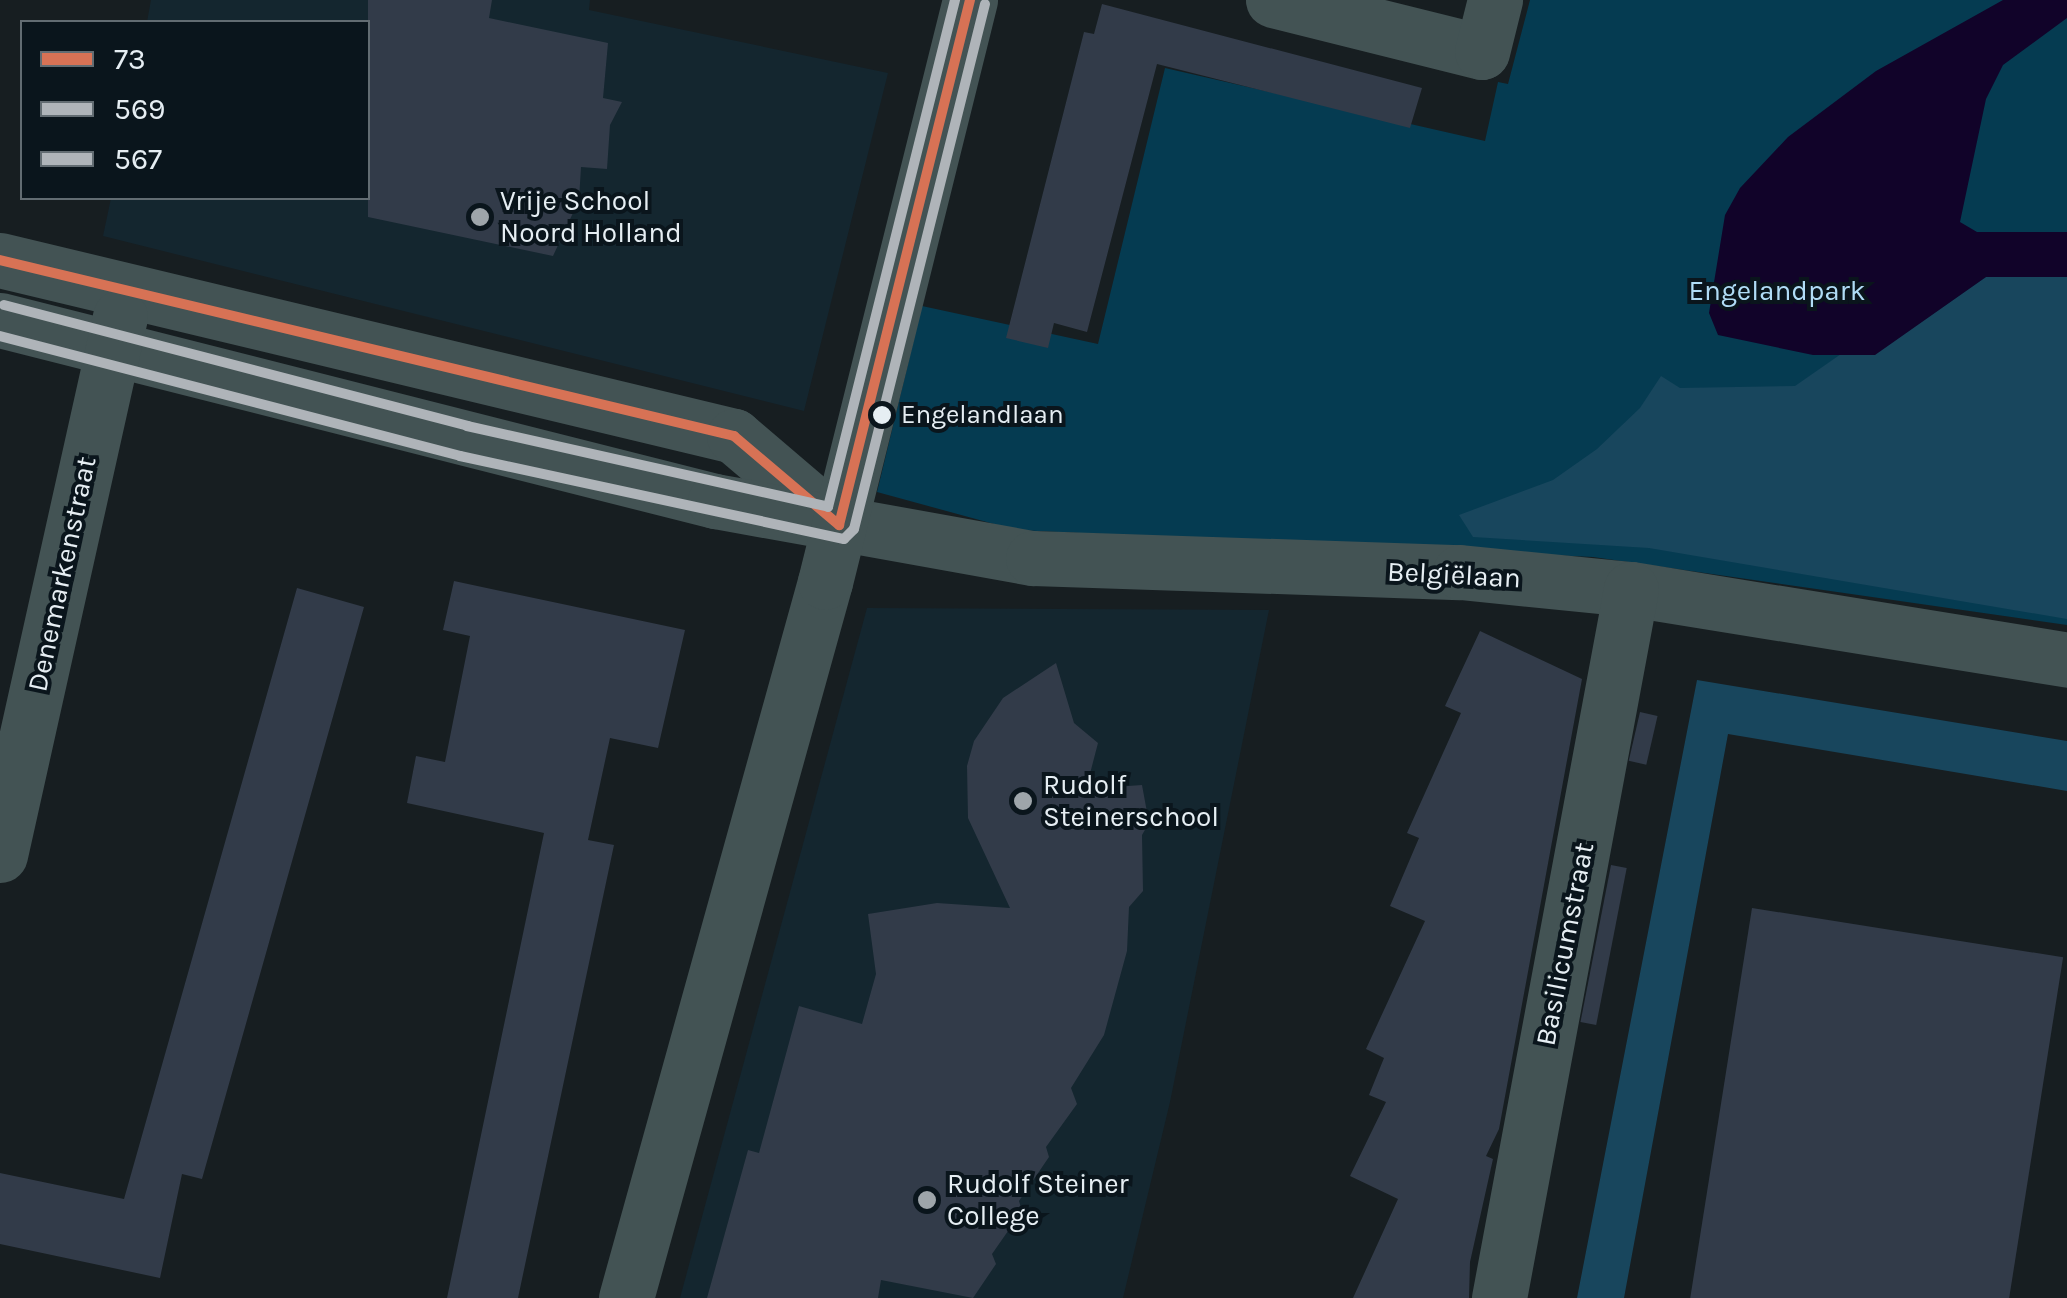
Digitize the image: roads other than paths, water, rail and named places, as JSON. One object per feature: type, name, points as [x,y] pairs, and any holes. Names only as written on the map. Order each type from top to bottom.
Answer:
[{"type":"street","points":[[626,1298],[838,525],[970,0]]},
{"type":"street","points":[[1273,0],[1482,52],[1495,0]]},
{"type":"street","points":[[0,260],[126,294],[734,436],[838,525]]},
{"type":"street","name":"Denemarkenstraat","points":[[0,856],[126,294]]},
{"type":"street","name":"Belgiëlaan","points":[[0,320],[482,446],[838,525],[1033,558],[1460,572],[1631,589],[2067,660]]},
{"type":"street","name":"Basilicumstraat","points":[[1500,1298],[1631,589]]},
{"type":"place","name":"Vrije School Noord Holland","points":[[480,217]]},
{"type":"place","name":"Engelandlaan","points":[[882,415]]},
{"type":"place","name":"Rudolf Steinerschool","points":[[1023,801]]},
{"type":"place","name":"Rudolf Steiner College","points":[[927,1200]]},
{"type":"park label","name":"Engelandpark","points":[[1777,291]]}]
